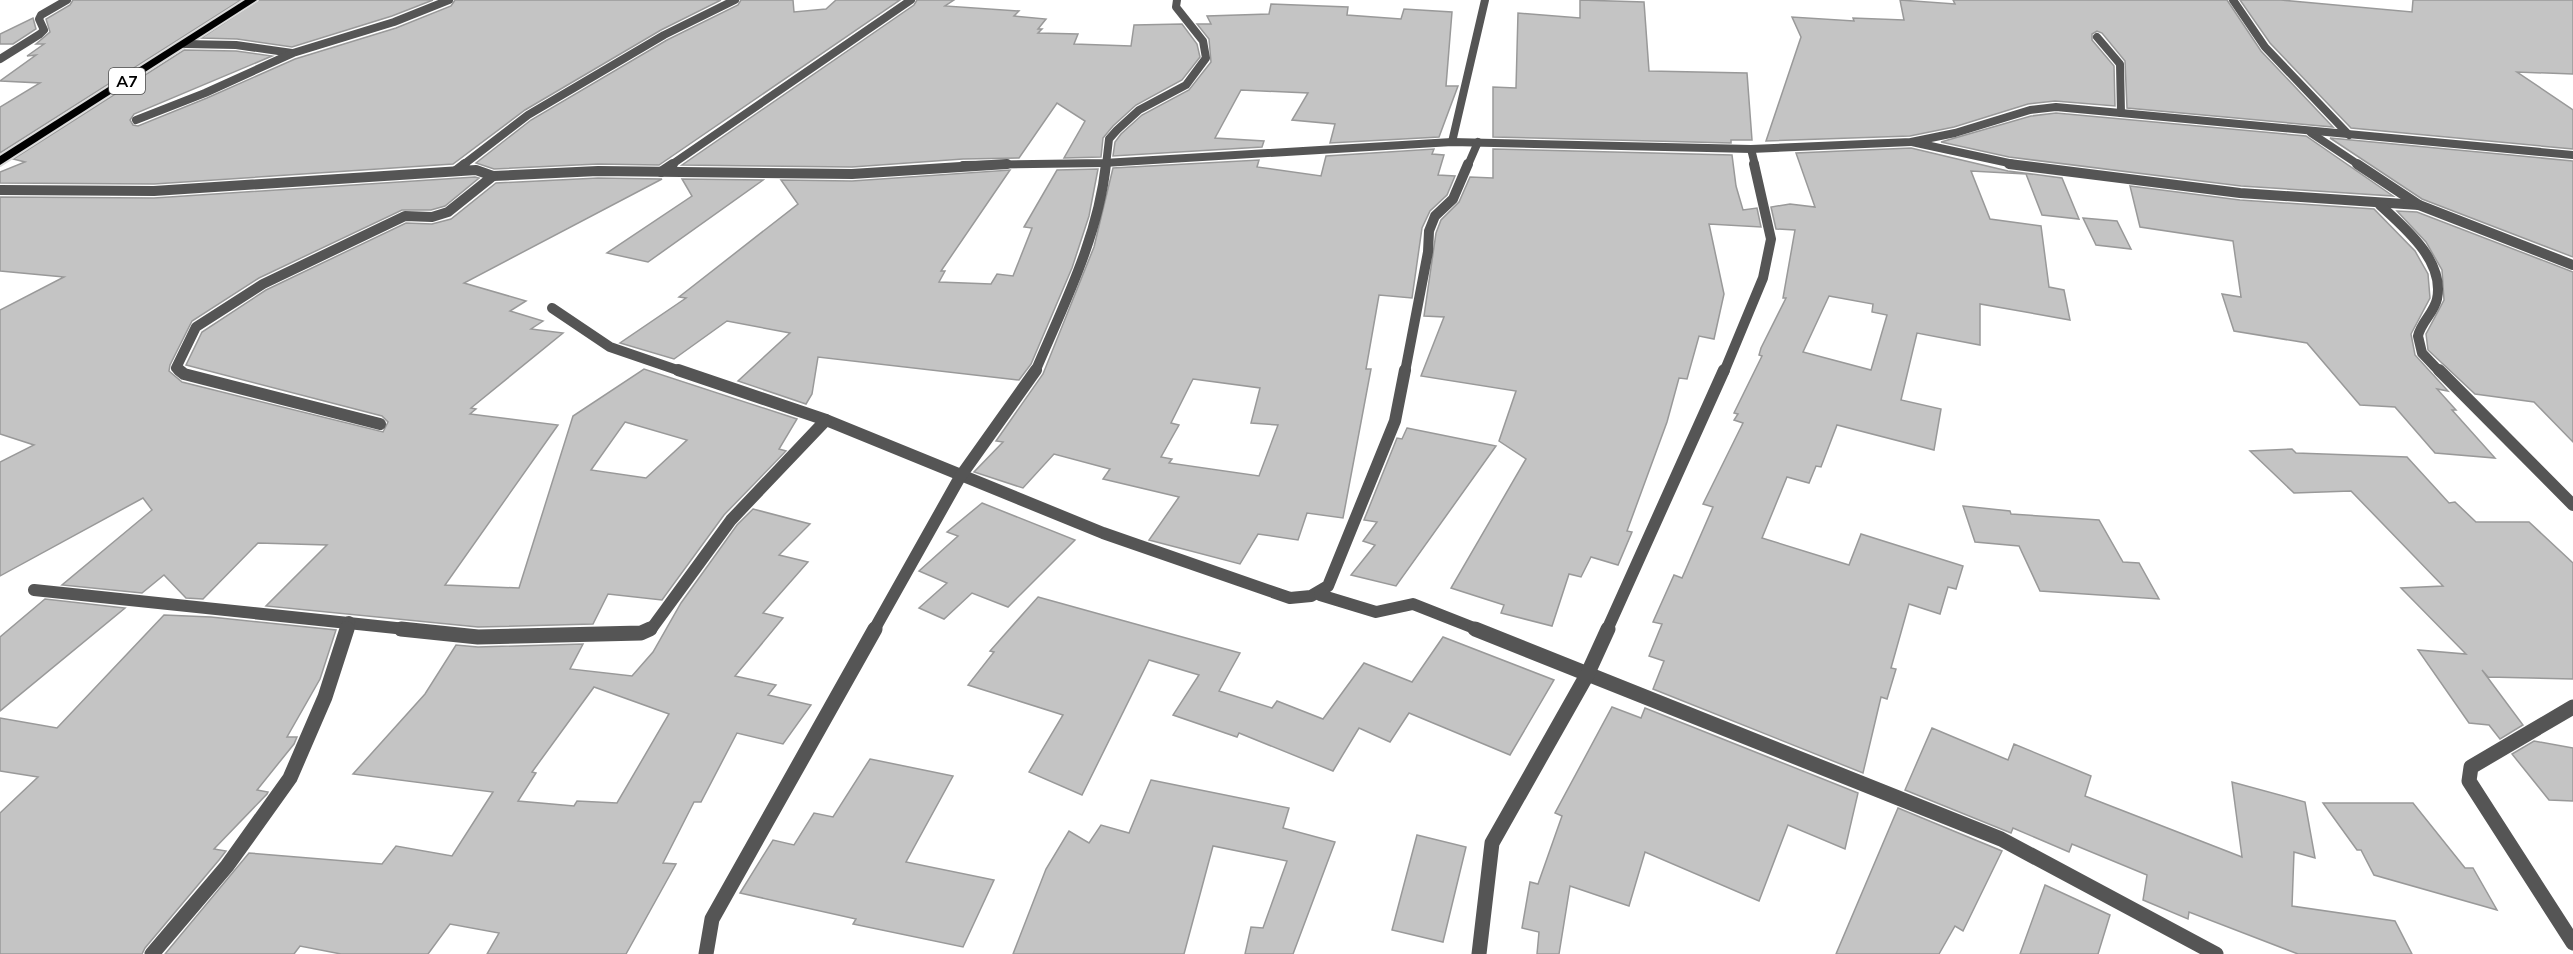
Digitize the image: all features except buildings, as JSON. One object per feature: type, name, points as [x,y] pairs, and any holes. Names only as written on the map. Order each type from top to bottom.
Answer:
[{"type":"highway","name":"A7","points":[[0,150],[234,0]]},
{"type":"highway","name":"A7","points":[[0,161],[252,0]]},
{"type":"street","points":[[0,59],[40,34],[44,30],[39,19],[40,15],[67,0]]},
{"type":"street","points":[[136,120],[205,93],[293,53],[394,22],[449,0]]},
{"type":"street","points":[[456,171],[528,115],[664,35],[735,0]]},
{"type":"street","points":[[661,172],[911,0]]},
{"type":"street","points":[[706,954],[712,919],[960,477],[1033,377],[1085,255],[1102,202],[1104,163],[1109,139],[1144,107],[1178,92],[1194,78],[1206,58],[1203,41],[1176,7],[1177,0]]},
{"type":"street","points":[[1452,142],[1485,0]]},
{"type":"street","points":[[2233,0],[2265,47],[2349,135]]},
{"type":"street","points":[[2097,37],[2120,64],[2121,113]]},
{"type":"street","points":[[185,44],[236,45],[293,53]]},
{"type":"street","points":[[0,190],[154,191],[476,170],[493,176],[661,172],[852,174],[979,164],[1104,163],[1350,150],[1452,142],[1751,149],[1911,142],[1955,133],[2045,107],[2573,155]]},
{"type":"street","points":[[2310,132],[2419,205],[2462,224],[2573,265]]},
{"type":"street","points":[[1320,595],[1328,586],[1395,421],[1428,252],[1429,231],[1434,216],[1453,199],[1478,142]]},
{"type":"street","points":[[1911,142],[1948,153],[2077,174],[2272,197],[2380,205],[2419,205]]},
{"type":"street","points":[[1479,954],[1492,843],[1587,675],[1700,428],[1763,278],[1771,239],[1751,149]]},
{"type":"street","points":[[380,424],[184,374],[176,368],[180,353],[196,327],[263,284],[405,216],[432,217],[448,212],[493,176]]},
{"type":"street","points":[[2380,205],[2406,228],[2438,277],[2438,300],[2417,331],[2416,342],[2422,353],[2573,505]]},
{"type":"street","points":[[552,308],[610,347],[826,420],[960,477],[1103,533],[1290,598],[1320,595],[1376,612],[1413,604],[2001,839],[2216,954]]},
{"type":"street","points":[[34,590],[478,637],[641,633],[652,628],[731,520],[826,420]]},
{"type":"street","points":[[152,954],[227,866],[290,778],[325,697],[349,622]]},
{"type":"street","points":[[2573,707],[2471,767],[2469,781],[2573,943]]}]
